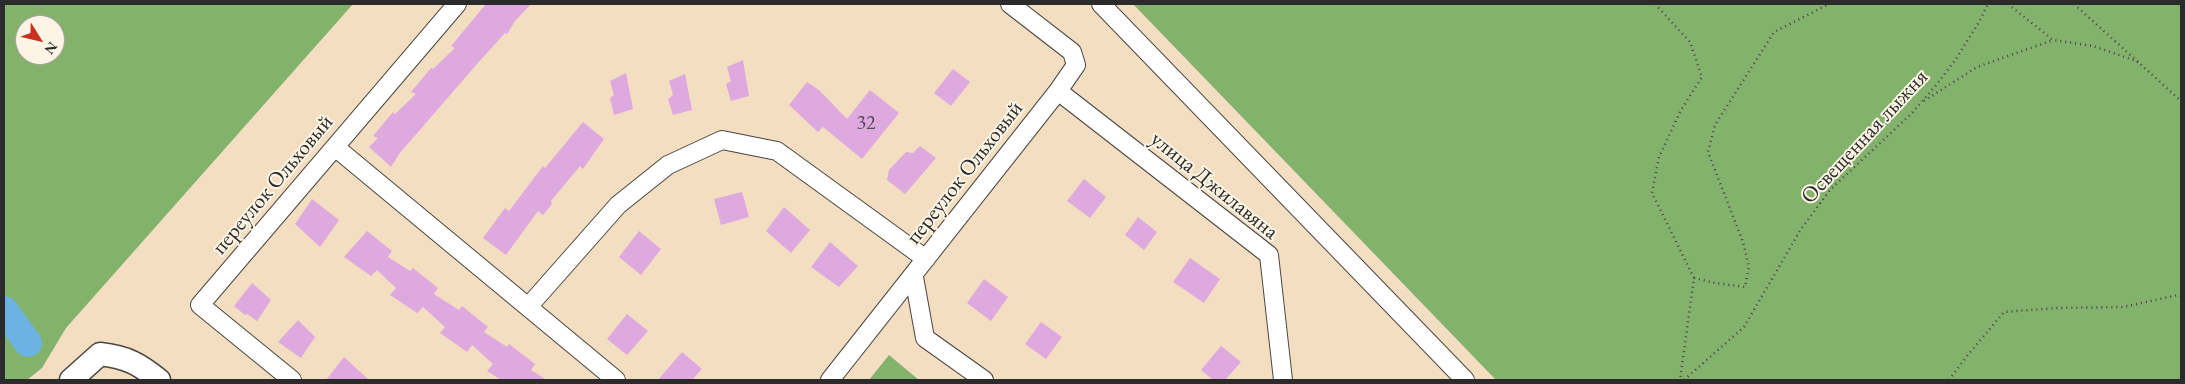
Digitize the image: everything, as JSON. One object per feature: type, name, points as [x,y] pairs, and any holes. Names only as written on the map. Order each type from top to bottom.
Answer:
[{"type":"main road","points":[[71,380],[100,354],[118,356],[138,363],[159,380]]},
{"type":"street","name":"переулок Ольховый","points":[[292,380],[200,305],[457,4]]},
{"type":"street","name":"переулок Ольховый","points":[[830,380],[914,276],[1058,91],[1076,65],[1072,52],[1010,4]]},
{"type":"street","points":[[1101,4],[1465,380]]},
{"type":"street","name":"улица Джилавяна","points":[[1058,91],[1269,255],[1283,380]]},
{"type":"street","points":[[528,307],[618,205],[668,166],[722,140],[777,151],[926,259]]},
{"type":"street","points":[[335,148],[616,380]]},
{"type":"street","points":[[914,276],[925,338],[984,380]]},
{"type":"path","points":[[1655,4],[1690,42],[1702,77],[1681,110],[1659,157],[1652,193],[1694,278],[1680,380]]},
{"type":"path","points":[[1694,278],[1745,287],[1749,267],[1743,242],[1708,152],[1715,125],[1774,32],[1829,4]]},
{"type":"path","name":"Освещенная лыжня","points":[[1684,380],[1744,327],[1801,229],[1830,190],[1921,103],[1956,59],[1988,4]]},
{"type":"path","points":[[2008,4],[2053,40]]},
{"type":"path","points":[[2074,4],[2142,63],[2181,101]]},
{"type":"path","points":[[1921,103],[1977,67],[2053,40],[2093,46],[2142,63]]},
{"type":"path","points":[[1949,380],[1966,356],[2004,312],[2056,308],[2123,307],[2178,295],[2181,296]]},
{"type":"green space","points":[[4,4],[353,4],[66,328],[42,368],[27,380],[4,380]]},
{"type":"green space","points":[[1133,4],[2181,4],[2181,380],[1496,380]]},
{"type":"green space","points":[[889,355],[919,380],[869,380]]},
{"type":"building","points":[[486,4],[531,4],[515,21],[507,34],[505,33],[477,64],[399,154],[391,167],[369,147],[378,138],[373,136],[393,112],[395,114],[416,94],[411,92],[431,68],[433,69],[455,48],[451,46]]},
{"type":"building","points":[[743,60],[749,96],[731,101],[726,84],[731,81],[727,67]]},
{"type":"building","points":[[953,69],[970,82],[951,106],[934,93]]},
{"type":"building","points":[[626,73],[633,109],[614,115],[610,98],[614,95],[610,81]]},
{"type":"building","points":[[685,74],[692,110],[673,115],[668,99],[673,95],[669,81]]},
{"type":"building","points":[[807,82],[819,90],[847,119],[870,90],[899,113],[862,159],[823,127],[818,132],[789,105]]},
{"type":"building","points":[[583,122],[604,139],[583,169],[580,166],[551,201],[552,204],[543,215],[538,211],[506,255],[483,238],[505,208],[509,211],[543,166],[545,168]]},
{"type":"building","points":[[920,146],[936,158],[905,194],[887,180],[889,170],[906,152],[913,153]]},
{"type":"building","points":[[1084,179],[1106,197],[1090,218],[1067,201]]},
{"type":"building","points":[[742,192],[749,217],[721,225],[714,199]]},
{"type":"building","points":[[312,199],[339,220],[320,247],[295,224]]},
{"type":"building","points":[[784,207],[810,230],[791,253],[766,231]]},
{"type":"building","points":[[1138,217],[1157,232],[1144,250],[1125,235]]},
{"type":"building","points":[[367,231],[392,251],[388,257],[410,271],[413,268],[438,288],[434,294],[459,310],[462,306],[488,327],[484,332],[507,347],[509,344],[535,364],[531,370],[547,380],[501,380],[487,371],[493,364],[472,345],[467,352],[440,333],[445,327],[423,307],[417,313],[390,295],[396,288],[377,270],[371,276],[344,257]]},
{"type":"building","points":[[639,231],[661,249],[641,275],[619,257]]},
{"type":"building","points":[[830,242],[858,266],[839,287],[811,267]]},
{"type":"building","points":[[1190,258],[1220,279],[1204,303],[1173,282]]},
{"type":"building","points":[[984,279],[1008,297],[991,321],[967,303]]},
{"type":"building","points":[[252,283],[271,300],[257,321],[247,314],[245,315],[234,306]]},
{"type":"building","points":[[627,314],[648,331],[627,355],[607,339]]},
{"type":"building","points":[[298,320],[315,337],[301,358],[278,342]]},
{"type":"building","points":[[1041,322],[1062,337],[1046,359],[1025,344]]},
{"type":"building","points":[[1221,346],[1241,362],[1225,380],[1213,380],[1201,370]]},
{"type":"building","points":[[682,352],[702,369],[692,380],[658,380]]},
{"type":"building","points":[[344,357],[369,380],[326,380]]},
{"type":"waterway","points":[[4,310],[28,343]]}]
